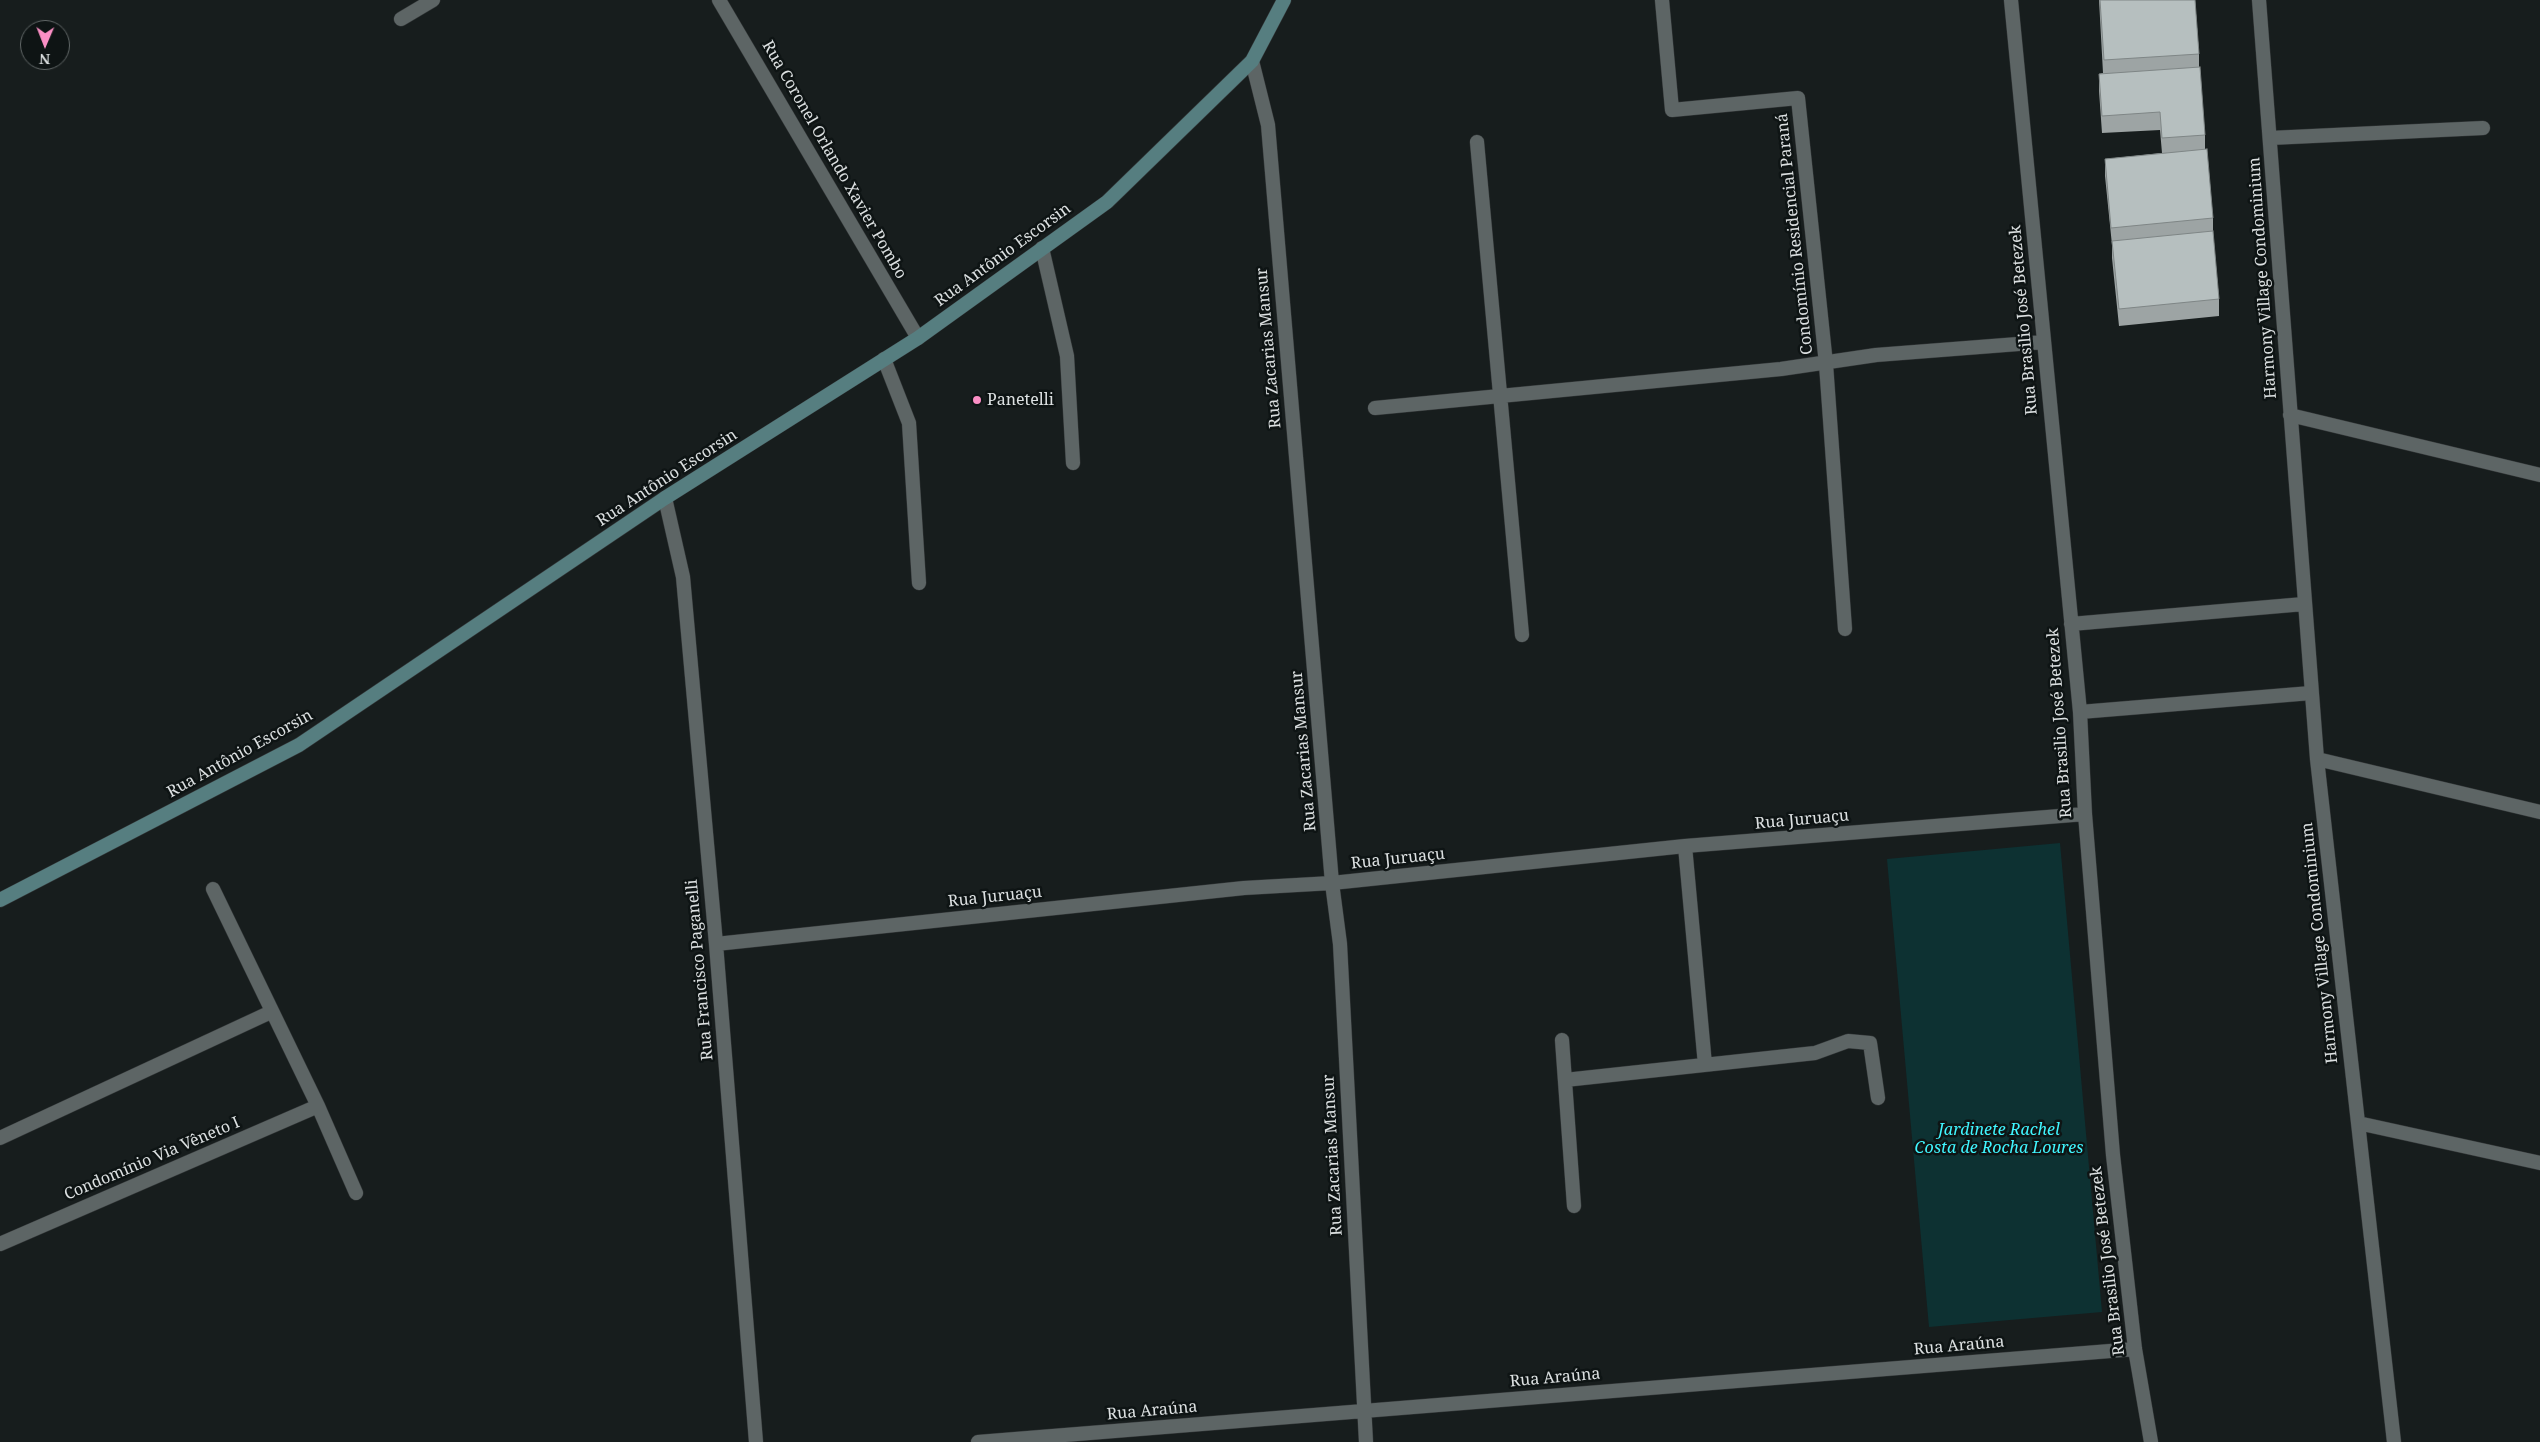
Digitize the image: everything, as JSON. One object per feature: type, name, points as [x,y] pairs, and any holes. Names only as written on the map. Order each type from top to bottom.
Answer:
[{"type":"main road","name":"Rua Antônio Escorsin","points":[[0,900],[299,745],[665,498],[918,338],[1107,202],[1252,61],[1284,0]]},
{"type":"street","points":[[401,19],[433,0]]},
{"type":"street","name":"Rua Coronel Orlando Xavier Pombo","points":[[719,0],[918,338]]},
{"type":"street","name":"Condomínio Residencial Paraná","points":[[1662,0],[1672,110],[1798,98],[1826,364],[1845,630]]},
{"type":"street","name":"Rua Brasilio José Betezek","points":[[2011,0],[2080,712],[2085,814],[2113,1155],[2135,1349],[2151,1442]]},
{"type":"street","name":"Harmony Village Condominium","points":[[2259,0],[2317,760],[2394,1442]]},
{"type":"street","name":"Rua Zacarias Mansur","points":[[1252,61],[1268,125],[1332,883],[1340,944],[1366,1442]]},
{"type":"street","name":"Harmony Village Condominium","points":[[2270,138],[2483,128]]},
{"type":"street","points":[[1477,142],[1522,635]]},
{"type":"street","points":[[1042,248],[1067,356],[1073,463]]},
{"type":"street","name":"Condomínio Residencial Paraná","points":[[1375,408],[1826,364],[1876,355],[2044,342]]},
{"type":"street","points":[[884,359],[908,423],[919,583]]},
{"type":"street","name":"Harmony Village Condominium","points":[[2290,415],[2540,475]]},
{"type":"street","name":"Rua Francisco Paganelli","points":[[665,498],[683,576],[716,944],[756,1442]]},
{"type":"street","points":[[2071,624],[2304,604]]},
{"type":"street","points":[[2080,712],[2311,693]]},
{"type":"street","points":[[2317,760],[2540,812]]},
{"type":"street","name":"Rua Juruaçu","points":[[716,944],[1244,888],[1332,883],[1685,846],[2085,814]]},
{"type":"street","points":[[1685,846],[1705,1065]]},
{"type":"street","points":[[213,889],[318,1106],[356,1192]]},
{"type":"street","points":[[0,1138],[271,1012]]},
{"type":"street","points":[[1562,1040],[1574,1206]]},
{"type":"street","points":[[1566,1080],[1816,1053],[1848,1041],[1870,1044],[1878,1098]]},
{"type":"street","name":"Condomínio Via Vêneto I","points":[[0,1244],[318,1106]]},
{"type":"street","points":[[2358,1123],[2540,1163]]},
{"type":"street","name":"Rua Araúna","points":[[978,1442],[2135,1349]]},
{"type":"green space","name":"Jardinete Rachel Costa de Rocha Loures","points":[[2060,843],[2102,1312],[1929,1327],[1887,859]]},
{"type":"building","points":[[2100,0],[2195,0],[2199,54],[2104,60]]},
{"type":"building","points":[[2200,67],[2205,135],[2162,138],[2160,112],[2102,116],[2099,74]]},
{"type":"building","points":[[2207,149],[2213,218],[2111,228],[2105,159]]},
{"type":"building","points":[[2213,231],[2219,299],[2119,309],[2112,241]]},
{"type":"place","name":"Panetelli","points":[[977,400]]}]
